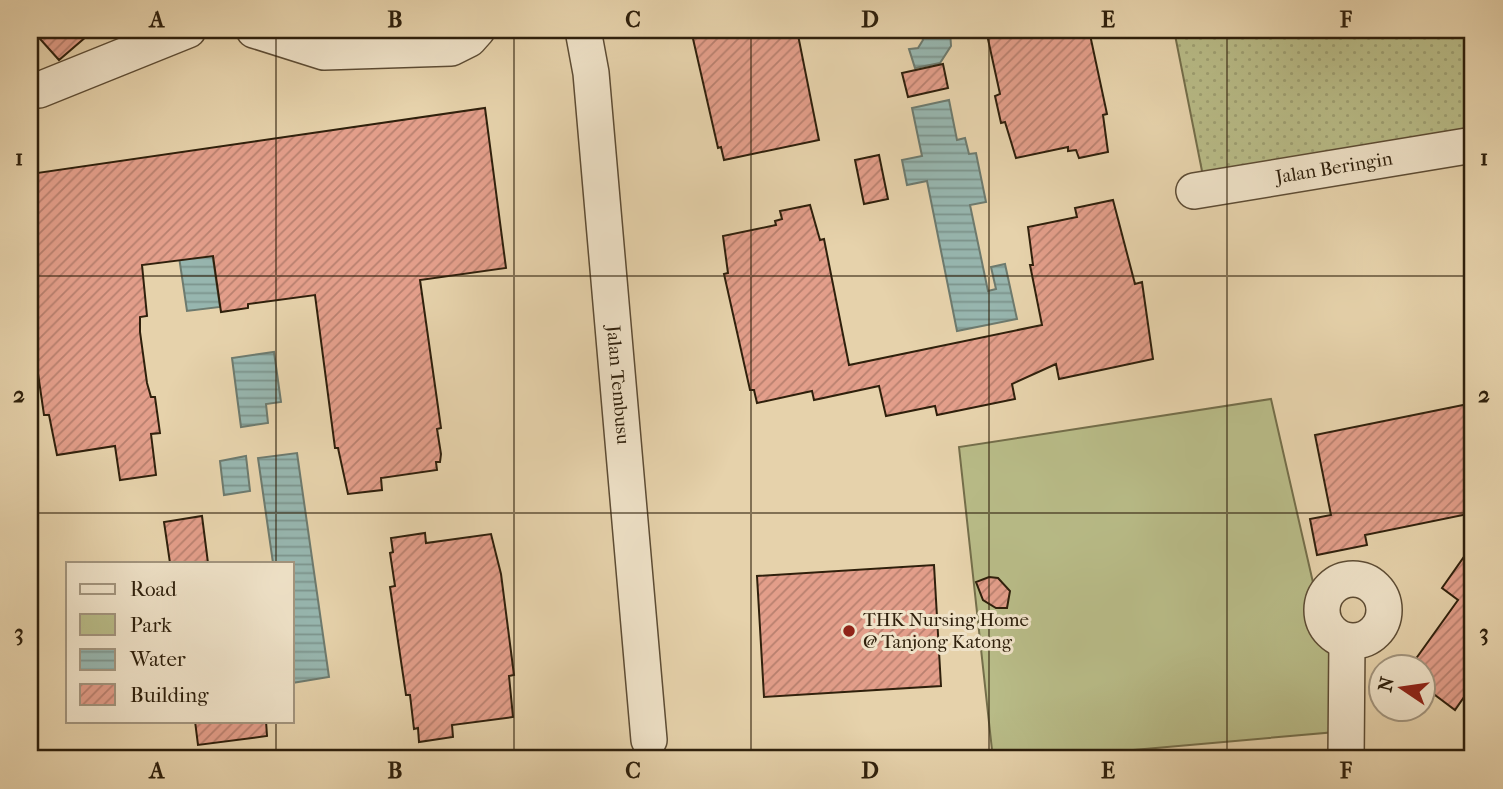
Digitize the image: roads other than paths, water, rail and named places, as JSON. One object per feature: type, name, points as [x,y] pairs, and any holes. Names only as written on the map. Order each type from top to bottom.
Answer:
[{"type":"street","points":[[30,90],[39,90],[188,30]]},
{"type":"street","points":[[254,30],[324,52],[451,48],[469,39],[477,30]]},
{"type":"street","name":"Jalan Tembusu","points":[[583,30],[591,73],[651,753]]},
{"type":"street","name":"Jalan Beringin","points":[[1194,191],[1473,145]]},
{"type":"street","points":[[1346,759],[1347,641]]},
{"type":"water","points":[[912,30],[950,30],[951,46],[940,63],[915,68],[909,49],[918,48],[923,40],[921,35]]},
{"type":"water","points":[[949,100],[957,140],[965,138],[969,154],[976,153],[986,202],[970,205],[988,291],[996,289],[991,267],[1005,264],[1017,319],[957,331],[927,181],[907,185],[902,160],[922,156],[912,108]]},
{"type":"water","points":[[211,245],[220,307],[187,311],[178,250]]},
{"type":"water","points":[[274,352],[281,402],[266,404],[268,423],[241,427],[232,358]]},
{"type":"water","points":[[297,453],[329,677],[294,683],[294,562],[273,562],[258,458]]},
{"type":"water","points":[[246,456],[250,491],[224,495],[220,461]]},
{"type":"place","name":"THK Nursing Home @ Tanjong Katong","points":[[849,631]]}]
